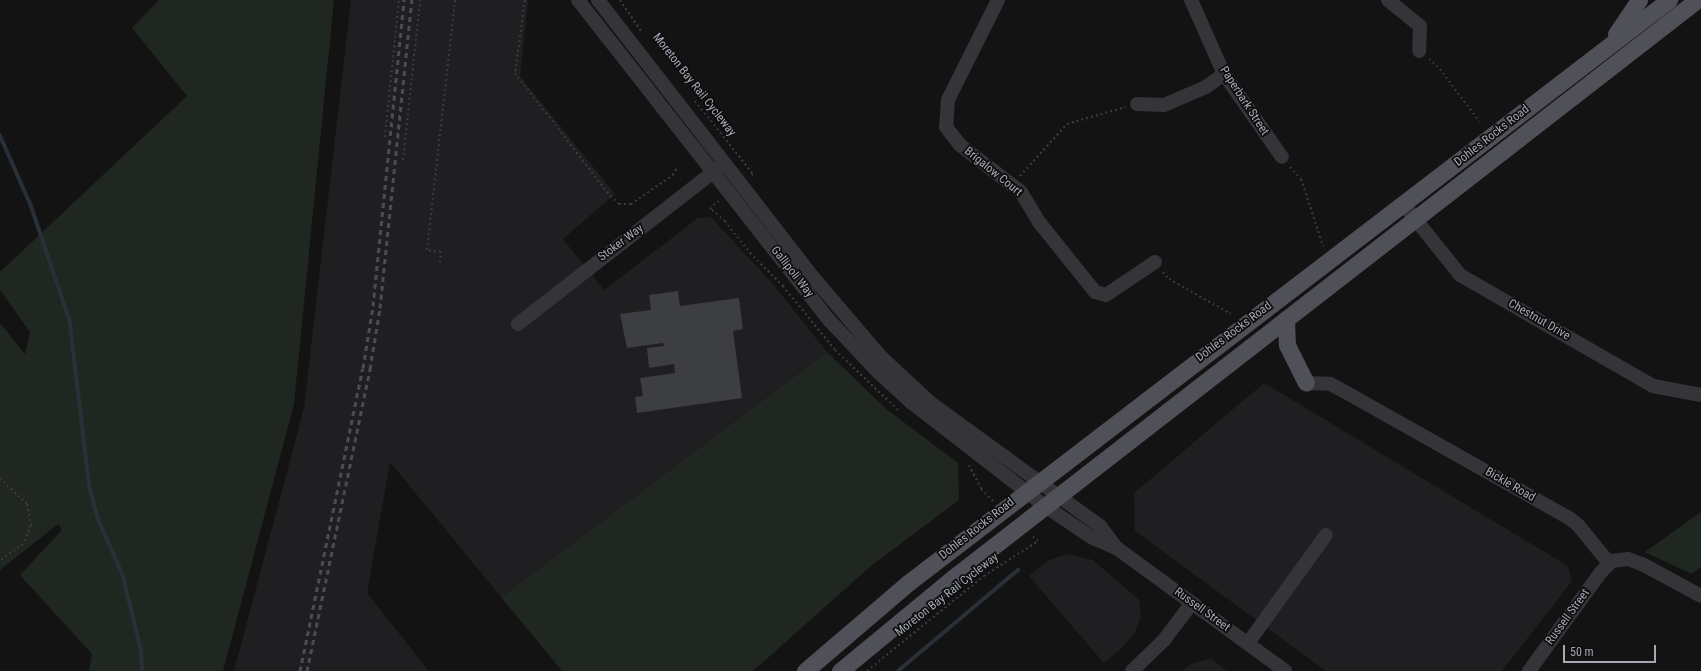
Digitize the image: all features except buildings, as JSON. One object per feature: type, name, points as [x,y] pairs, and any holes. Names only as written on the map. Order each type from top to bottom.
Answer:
[{"type":"main road","points":[[1603,50],[1639,0]]},
{"type":"main road","name":"Dohles Rocks Road","points":[[805,671],[888,598],[1404,205],[1669,0]]},
{"type":"main road","name":"Dohles Rocks Road","points":[[840,671],[920,603],[1415,219],[1691,2]]},
{"type":"main road","points":[[1286,319],[1287,345],[1306,383]]},
{"type":"street","name":"Gallipoli Way","points":[[578,0],[829,320],[862,356],[912,403],[1032,487],[1059,495]]},
{"type":"street","name":"Gallipoli Way","points":[[598,0],[847,318],[896,373],[1032,487],[1045,506]]},
{"type":"street","name":"Paperbark Street","points":[[1191,0],[1224,74],[1282,157]]},
{"type":"street","points":[[1388,0],[1420,26],[1419,51]]},
{"type":"street","name":"Brigalow Court","points":[[991,2],[948,100],[946,127],[960,146],[1021,192],[1039,222],[1095,292],[1106,295],[1155,262]]},
{"type":"street","points":[[1137,104],[1164,105],[1206,87],[1224,74]]},
{"type":"street","name":"Stoker Way","points":[[518,324],[725,163]]},
{"type":"street","name":"Chestnut Drive","points":[[1404,205],[1460,274],[1654,386],[1701,395]]},
{"type":"street","name":"Bickle Road","points":[[1306,383],[1335,386],[1569,518],[1578,525],[1609,563]]},
{"type":"street","name":"Russell Street","points":[[1059,495],[1100,526],[1118,549]]},
{"type":"street","name":"Russell Street","points":[[1045,506],[1091,537],[1118,549],[1285,671]]},
{"type":"street","points":[[1248,643],[1326,535]]},
{"type":"street","points":[[1609,563],[1621,559],[1635,561],[1701,596]]},
{"type":"street","name":"Russell Street","points":[[1529,671],[1609,563]]},
{"type":"street","points":[[1132,671],[1164,640],[1192,603]]},
{"type":"path","points":[[385,137],[399,0]]},
{"type":"path","points":[[403,160],[420,0]]},
{"type":"path","points":[[440,263],[441,252],[427,250],[455,0]]},
{"type":"path","points":[[525,0],[515,73],[610,196],[619,204],[630,204],[673,175],[678,166]]},
{"type":"path","name":"Moreton Bay Rail Cycleway","points":[[620,0],[647,39]]},
{"type":"path","points":[[1419,51],[1440,69],[1480,122]]},
{"type":"path","name":"Moreton Bay Rail Cycleway","points":[[690,95],[753,174],[747,179]]},
{"type":"path","points":[[1012,185],[1067,124],[1137,104]]},
{"type":"path","points":[[1282,157],[1301,179],[1323,246]]},
{"type":"path","points":[[1155,262],[1169,279],[1231,314]]},
{"type":"path","points":[[0,478],[27,504],[31,525],[22,544],[0,561]]},
{"type":"path","name":"Moreton Bay Rail Cycleway","points":[[867,671],[984,576],[1038,541],[1034,537]]},
{"type":"shaded area","points":[[159,0],[334,0],[294,404],[223,671],[89,671],[92,654],[20,575],[62,530],[58,524],[0,570],[0,323],[25,354],[30,332],[0,290],[0,272],[187,96],[132,28]]},
{"type":"shaded area","points":[[351,0],[528,0],[520,76],[615,194],[563,239],[604,290],[698,218],[711,217],[772,283],[827,352],[501,597],[390,462],[367,593],[429,671],[234,671],[304,408]]},
{"type":"shaded area","points":[[827,352],[885,408],[958,463],[959,500],[871,566],[753,671],[562,671],[501,597]]},
{"type":"shaded area","points":[[1264,383],[1568,566],[1572,581],[1502,671],[1326,671],[1135,531],[1134,493]]},
{"type":"shaded area","points":[[1701,512],[1701,567],[1692,574],[1645,552]]},
{"type":"shaded area","points":[[1067,554],[1093,560],[1139,600],[1141,616],[1136,630],[1125,645],[1104,663],[1029,576],[1047,561]]},
{"type":"shaded area","points":[[1211,659],[1227,671],[1182,671],[1192,663]]},
{"type":"waterway","points":[[0,135],[31,205],[70,321],[90,488],[98,518],[123,575],[141,649],[143,671]]},
{"type":"waterway","points":[[898,671],[1018,570]]},
{"type":"railway","points":[[300,671],[363,368],[373,306],[404,0]]},
{"type":"railway","points":[[307,671],[370,369],[380,308],[412,0]]}]
